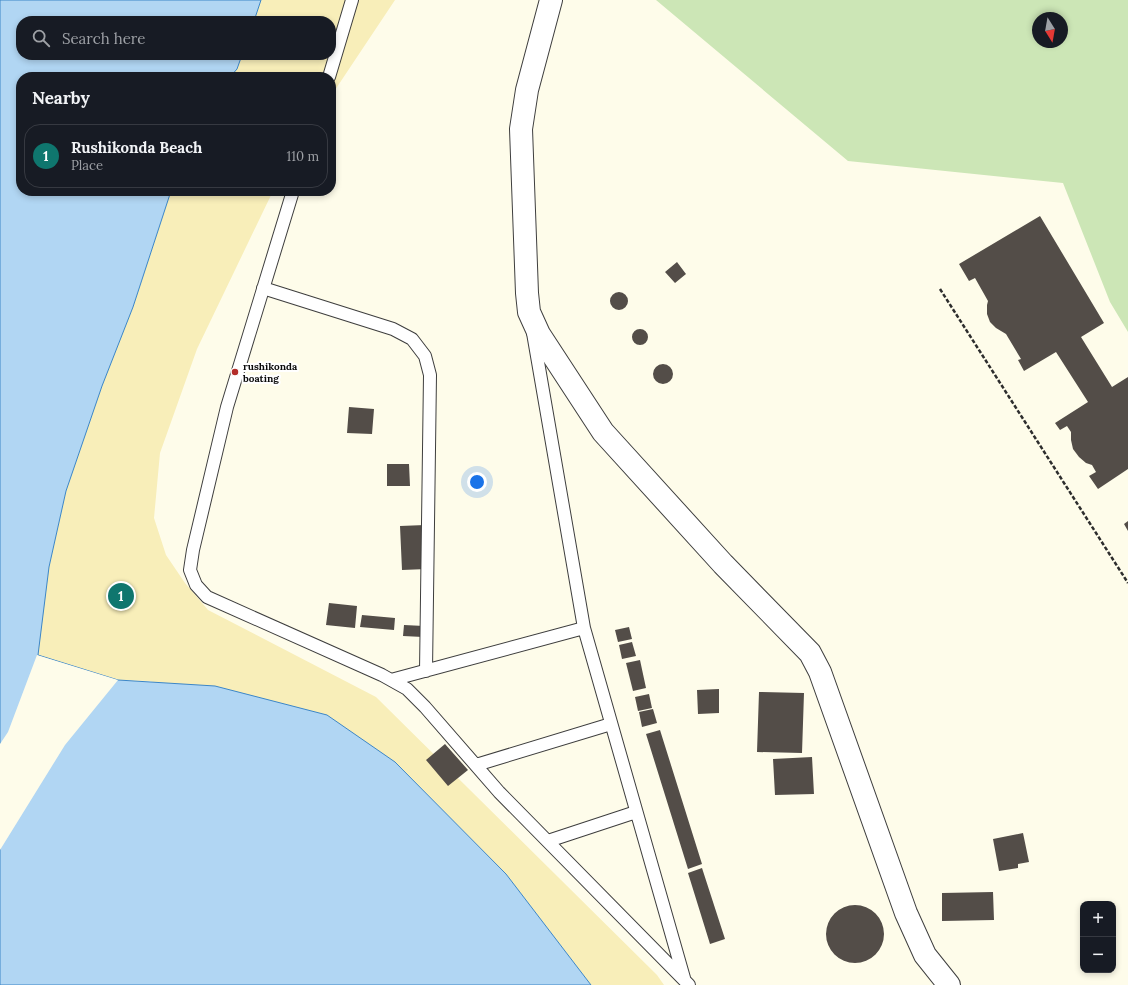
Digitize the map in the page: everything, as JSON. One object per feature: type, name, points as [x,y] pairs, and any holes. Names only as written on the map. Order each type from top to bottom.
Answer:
[{"type":"street","points":[[551,0],[527,90],[521,129],[529,312],[539,334],[603,432],[723,564],[810,653],[820,672],[906,913],[925,955],[949,985]]},
{"type":"lane","points":[[336,51],[352,0]]},
{"type":"lane","points":[[330,72],[333,60]]},
{"type":"lane","points":[[291,196],[227,407],[193,550],[190,570],[196,585],[207,598],[382,675],[407,689],[425,707],[499,792],[687,982]]},
{"type":"lane","points":[[263,288],[393,329],[412,339],[425,356],[430,375],[426,670]]},
{"type":"lane","points":[[529,312],[584,628],[636,812],[687,982]]},
{"type":"lane","points":[[391,680],[584,628]]},
{"type":"lane","points":[[476,765],[611,724]]},
{"type":"lane","points":[[548,841],[636,812]]},
{"type":"path","points":[[940,289],[1128,583]]},
{"type":"green space","points":[[656,0],[1128,0],[1128,332],[1110,302],[1063,183],[848,161]]},
{"type":"sand","points":[[261,0],[395,0],[336,88],[336,72],[234,72],[240,60],[336,60],[336,16],[256,16]]},
{"type":"sand","points":[[169,196],[271,196],[197,349],[160,453],[154,518],[166,555],[185,583],[208,610],[376,697],[657,975],[664,985],[591,985],[506,874],[395,762],[150,681],[118,680],[37,655],[49,567],[66,491],[102,386],[133,307]]},
{"type":"water","points":[[0,0],[261,0],[256,16],[16,16],[16,60],[240,60],[234,72],[16,72],[16,196],[169,196],[133,307],[102,386],[66,491],[49,567],[38,655],[118,680],[215,686],[327,715],[395,762],[506,874],[591,985],[0,985]]},
{"type":"pier","points":[[37,655],[118,680],[65,745],[0,850],[0,744],[8,732]]},
{"type":"building","points":[[1040,216],[1104,323],[1081,337],[1112,387],[1128,377],[1128,469],[1098,489],[1089,476],[1096,472],[1092,465],[1086,463],[1073,449],[1071,432],[1067,426],[1060,430],[1055,423],[1088,402],[1056,352],[1024,371],[1018,360],[1021,359],[1006,334],[990,322],[987,314],[988,301],[975,278],[969,281],[959,264]]},
{"type":"building","points":[[677,262],[686,274],[675,283],[665,272]]},
{"type":"building","points":[[619,292],[625,295],[628,301],[625,307],[619,310],[613,307],[610,301],[613,295]]},
{"type":"building","points":[[640,329],[646,331],[648,337],[646,343],[640,345],[634,343],[632,337],[634,331]]},
{"type":"building","points":[[663,364],[670,367],[673,374],[670,381],[663,384],[656,381],[653,374],[656,367]]},
{"type":"building","points":[[349,407],[374,409],[372,434],[347,433]]},
{"type":"building","points":[[387,464],[409,464],[410,486],[387,486]]},
{"type":"building","points":[[1128,521],[1128,531],[1124,524]]},
{"type":"building","points":[[425,525],[427,569],[402,570],[400,526]]},
{"type":"building","points":[[329,603],[357,606],[355,628],[326,625]]},
{"type":"building","points":[[362,615],[395,618],[394,630],[360,627]]},
{"type":"building","points":[[404,625],[424,626],[423,637],[403,636]]},
{"type":"building","points":[[629,627],[632,639],[618,642],[615,630]]},
{"type":"building","points":[[632,642],[636,656],[622,659],[619,645]]},
{"type":"building","points":[[640,660],[646,688],[633,691],[626,663]]},
{"type":"building","points":[[719,689],[719,713],[698,714],[697,690]]},
{"type":"building","points":[[759,692],[804,693],[802,753],[757,752]]},
{"type":"building","points":[[649,694],[652,708],[638,711],[635,697]]},
{"type":"building","points":[[653,709],[657,723],[642,727],[639,712]]},
{"type":"building","points":[[660,730],[702,864],[688,869],[646,734]]},
{"type":"building","points":[[445,744],[468,770],[448,786],[426,760]]},
{"type":"building","points":[[812,757],[814,794],[775,795],[773,759]]},
{"type":"building","points":[[1023,833],[1029,862],[1018,864],[1018,868],[999,871],[993,839]]},
{"type":"building","points":[[702,868],[725,939],[710,944],[688,873]]},
{"type":"building","points":[[993,892],[994,920],[942,921],[942,893]]},
{"type":"building","points":[[849,905],[861,905],[876,913],[884,928],[884,940],[876,955],[861,963],[849,963],[834,955],[826,940],[826,928],[834,913]]},
{"type":"place","name":"rushikonda boating","points":[[235,372]]},
{"type":"place","name":"Rushikonda Beach","points":[[121,596]]}]
